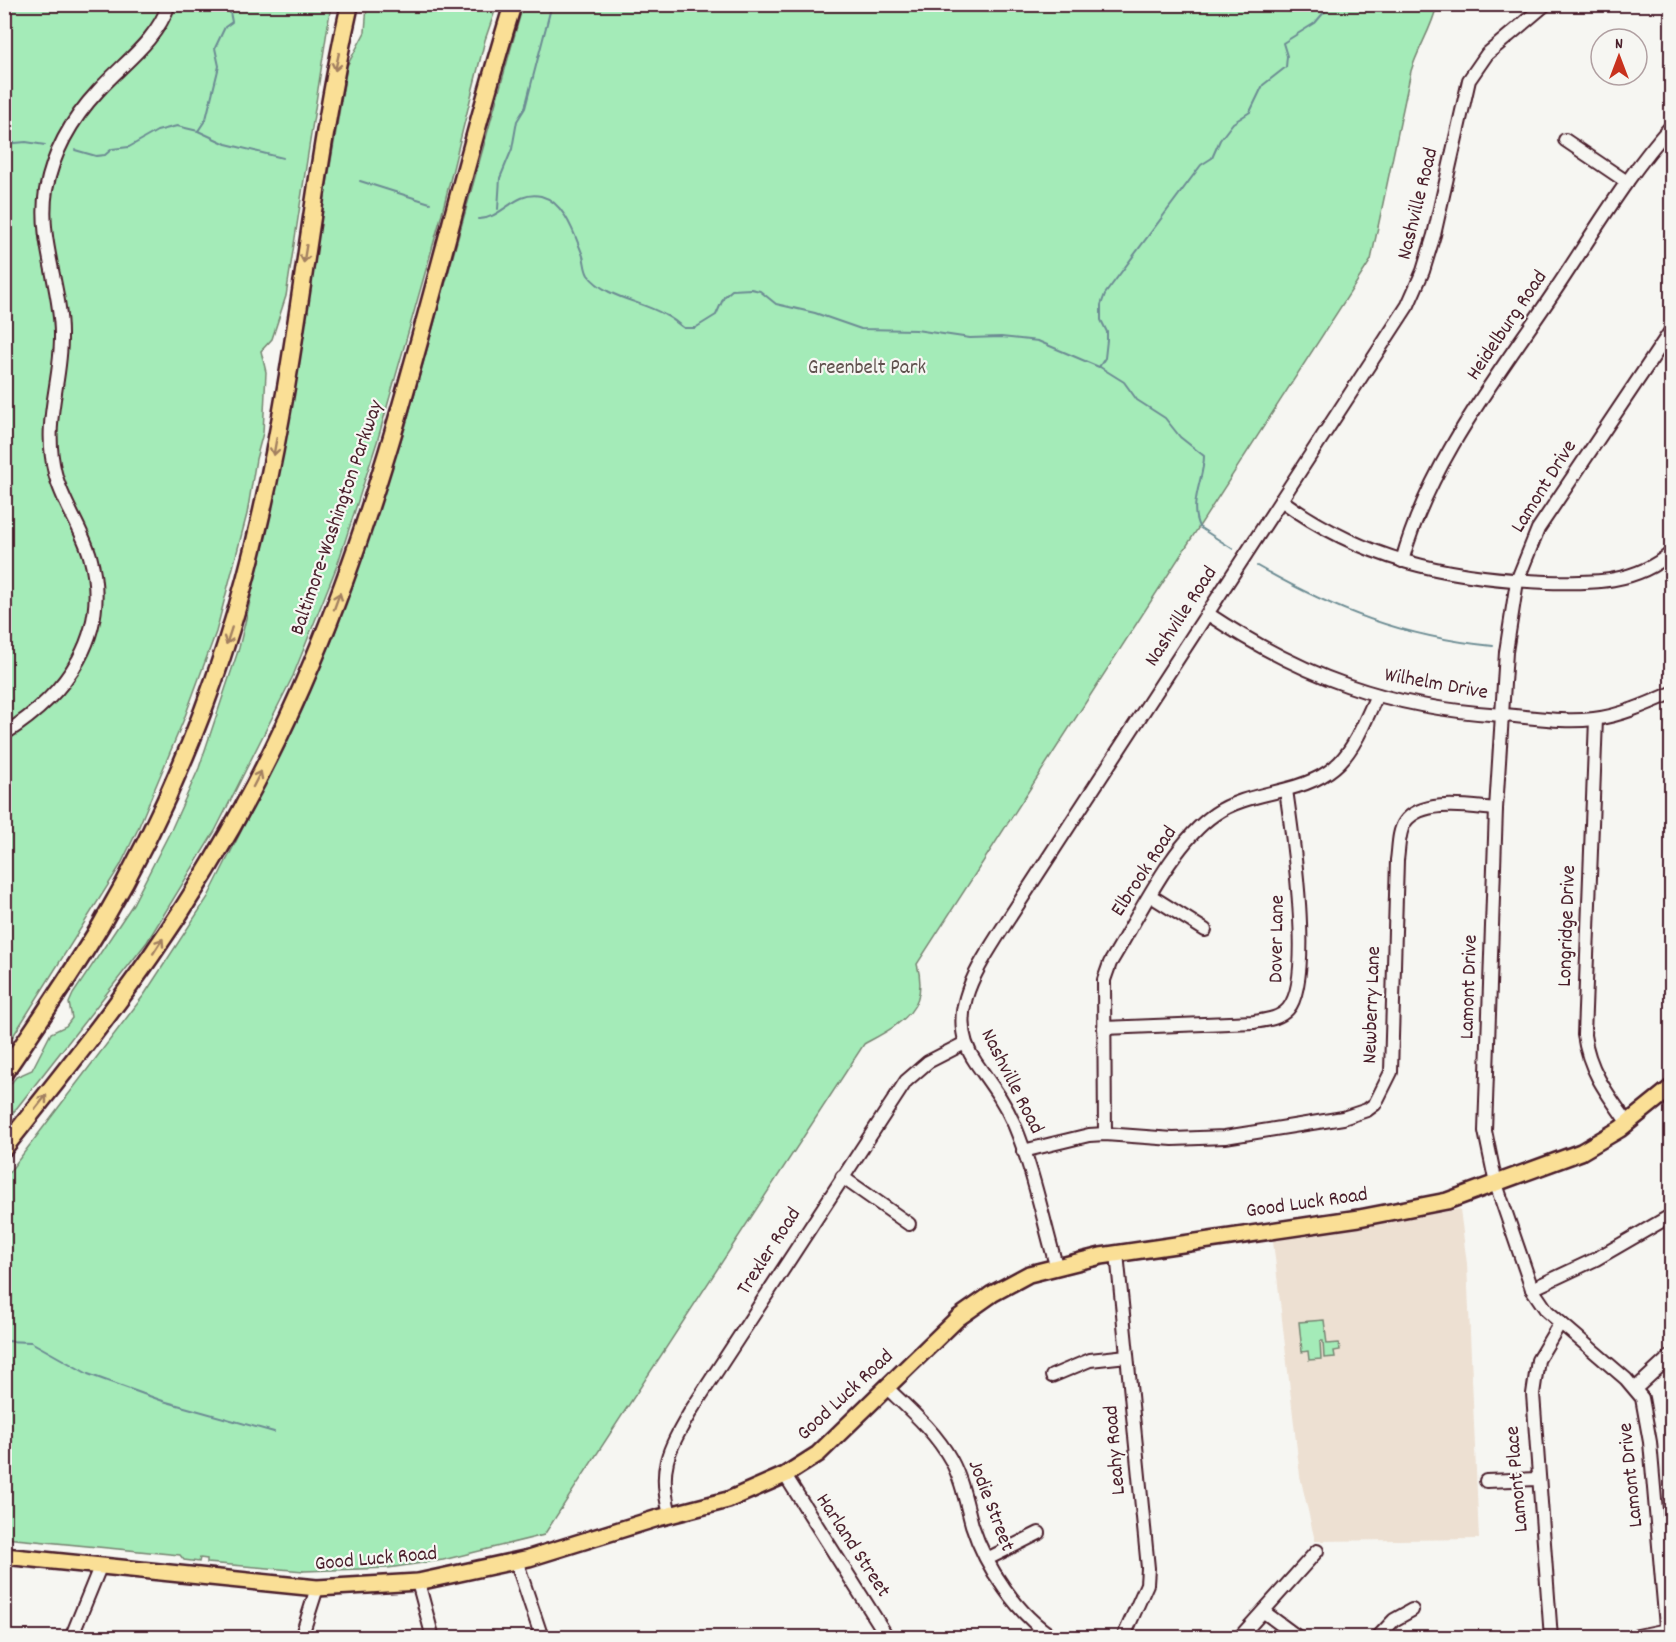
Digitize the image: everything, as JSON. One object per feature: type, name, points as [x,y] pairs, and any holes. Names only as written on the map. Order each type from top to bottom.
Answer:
[{"type":"highway","points":[[4,1073],[102,923],[134,863],[184,758],[228,637],[248,569],[275,450],[325,122],[350,4]]},
{"type":"highway","name":"Baltimore-Washington Parkway","points":[[4,1148],[117,1004],[186,903],[254,785],[308,673],[333,612],[373,501],[513,4]]},
{"type":"main road","name":"Good Luck Road","points":[[4,1556],[317,1587],[417,1582],[516,1560],[728,1500],[785,1475],[818,1454],[934,1339],[976,1305],[1009,1284],[1056,1265],[1117,1253],[1388,1213],[1447,1201],[1581,1152],[1628,1123],[1671,1088]]},
{"type":"street","points":[[4,734],[29,718],[52,698],[68,679],[86,642],[94,602],[90,556],[55,473],[50,432],[62,333],[45,226],[46,190],[61,143],[76,118],[98,91],[144,46],[169,4]]},
{"type":"street","name":"Nashville Road","points":[[1056,1265],[1023,1150],[1002,1098],[975,1062],[965,1043],[963,1005],[965,993],[975,972],[1413,294],[1434,235],[1470,80],[1487,54],[1541,6]]},
{"type":"street","name":"Heidelburg Road","points":[[1402,561],[1415,518],[1438,468],[1627,182],[1671,125]]},
{"type":"street","points":[[1565,140],[1627,182]]},
{"type":"street","name":"Lamont Drive","points":[[1668,1632],[1650,1442],[1644,1405],[1635,1389],[1560,1323],[1532,1289],[1496,1184],[1485,1131],[1496,809],[1506,652],[1517,581],[1538,529],[1671,329]]},
{"type":"street","points":[[1281,500],[1335,534],[1402,561],[1448,574],[1517,581],[1588,583],[1619,579],[1659,562],[1671,552]]},
{"type":"street","name":"Wilhelm Drive","points":[[1208,614],[1295,665],[1354,689],[1446,711],[1596,719],[1671,693]]},
{"type":"street","name":"Elbrook Road","points":[[1105,1134],[1103,996],[1110,963],[1151,896],[1188,838],[1215,814],[1253,797],[1286,790],[1322,778],[1341,762],[1361,731],[1377,695]]},
{"type":"street","name":"Longridge Drive","points":[[1596,719],[1584,1035],[1589,1059],[1598,1080],[1628,1123]]},
{"type":"street","name":"Dover Lane","points":[[1104,1028],[1254,1022],[1278,1017],[1290,1007],[1299,980],[1298,872],[1286,790]]},
{"type":"street","name":"Newberry Lane","points":[[1023,1150],[1069,1139],[1105,1134],[1173,1139],[1225,1137],[1343,1118],[1367,1110],[1375,1104],[1388,1081],[1392,1058],[1397,860],[1400,833],[1404,823],[1410,817],[1429,808],[1496,809]]},
{"type":"street","points":[[1151,896],[1205,930]]},
{"type":"street","name":"Trexler Road","points":[[670,1515],[663,1481],[668,1452],[722,1362],[906,1081],[928,1062],[965,1043]]},
{"type":"street","points":[[842,1177],[909,1224]]},
{"type":"street","points":[[1532,1289],[1596,1259],[1671,1215]]},
{"type":"street","name":"Leahy Road","points":[[1117,1253],[1148,1578],[1123,1638]]},
{"type":"street","name":"Lamont Place","points":[[1551,1638],[1532,1413],[1533,1382],[1538,1360],[1560,1323]]},
{"type":"street","points":[[1635,1389],[1671,1355]]},
{"type":"street","points":[[1052,1376],[1090,1360],[1127,1356]]},
{"type":"street","name":"Jodie Street","points":[[887,1388],[922,1421],[950,1459],[987,1559],[1025,1612],[1055,1638]]},
{"type":"street","name":"Harland Street","points":[[785,1475],[888,1638]]},
{"type":"street","points":[[1486,1481],[1538,1479]]},
{"type":"street","points":[[987,1559],[1039,1533]]},
{"type":"street","points":[[1239,1638],[1317,1551]]},
{"type":"street","points":[[516,1560],[542,1638]]},
{"type":"street","points":[[71,1638],[100,1567]]},
{"type":"street","points":[[417,1582],[433,1638]]},
{"type":"street","points":[[301,1638],[317,1587]]},
{"type":"street","points":[[1377,1638],[1394,1620],[1412,1610]]},
{"type":"street","points":[[1264,1612],[1299,1638]]},
{"type":"street","points":[[1628,1638],[1668,1632]]},
{"type":"shaded area","points":[[1460,1209],[1467,1264],[1479,1539],[1315,1541],[1300,1476],[1273,1241]]},
{"type":"green space","points":[[4,5],[331,5],[286,296],[272,339],[261,351],[266,372],[263,433],[256,459],[247,514],[216,632],[184,719],[120,866],[5,1049]]},
{"type":"green space","points":[[367,5],[497,5],[485,40],[441,217],[377,442],[338,563],[293,676],[215,831],[147,942],[5,1123],[5,1091],[16,1077],[32,1070],[51,1033],[66,1026],[72,1018],[69,1003],[73,994],[133,904],[172,828],[199,768],[239,648],[272,508],[347,66],[365,32]]},
{"type":"green space","name":"Greenbelt Park","points":[[523,5],[1437,5],[1411,71],[1371,260],[917,964],[920,980],[919,993],[909,1014],[889,1030],[864,1044],[544,1535],[443,1560],[388,1568],[304,1571],[207,1563],[207,1559],[200,1558],[199,1562],[184,1560],[180,1555],[5,1538],[4,1179],[144,995],[208,897],[303,708],[335,633],[405,428]]},
{"type":"green space","points":[[1324,1320],[1327,1344],[1339,1343],[1340,1350],[1334,1351],[1335,1357],[1324,1358],[1323,1341],[1320,1341],[1321,1359],[1309,1360],[1308,1351],[1302,1352],[1299,1322]]},
{"type":"waterway","points":[[198,131],[206,119],[219,66],[215,48],[225,27],[232,22],[229,7],[236,4]]},
{"type":"waterway","points":[[498,209],[500,178],[512,149],[517,121],[525,108],[552,4]]},
{"type":"waterway","points":[[478,219],[494,215],[523,197],[532,195],[549,199],[567,219],[582,253],[588,275],[595,283],[614,294],[656,310],[684,328],[695,328],[716,315],[724,297],[732,290],[751,289],[760,291],[776,304],[815,313],[861,329],[916,330],[970,338],[1001,337],[1038,341],[1099,367],[1105,358],[1107,340],[1107,332],[1101,320],[1101,305],[1105,294],[1201,165],[1212,158],[1220,140],[1233,123],[1250,112],[1263,85],[1286,67],[1287,56],[1283,43],[1315,23],[1331,4]]},
{"type":"waterway","points":[[75,150],[96,156],[105,155],[112,149],[129,147],[157,131],[177,126],[198,131],[226,144],[283,158]]},
{"type":"waterway","points":[[4,144],[26,142],[45,145]]},
{"type":"waterway","points":[[360,181],[430,203]]},
{"type":"waterway","points":[[1100,367],[1124,382],[1137,400],[1165,418],[1180,437],[1204,456],[1196,500],[1196,518],[1199,527],[1233,549]]},
{"type":"waterway","points":[[1257,566],[1314,596],[1370,619],[1429,636],[1493,646]]},
{"type":"waterway","points":[[4,1341],[31,1342],[88,1374],[163,1401],[274,1432]]}]
